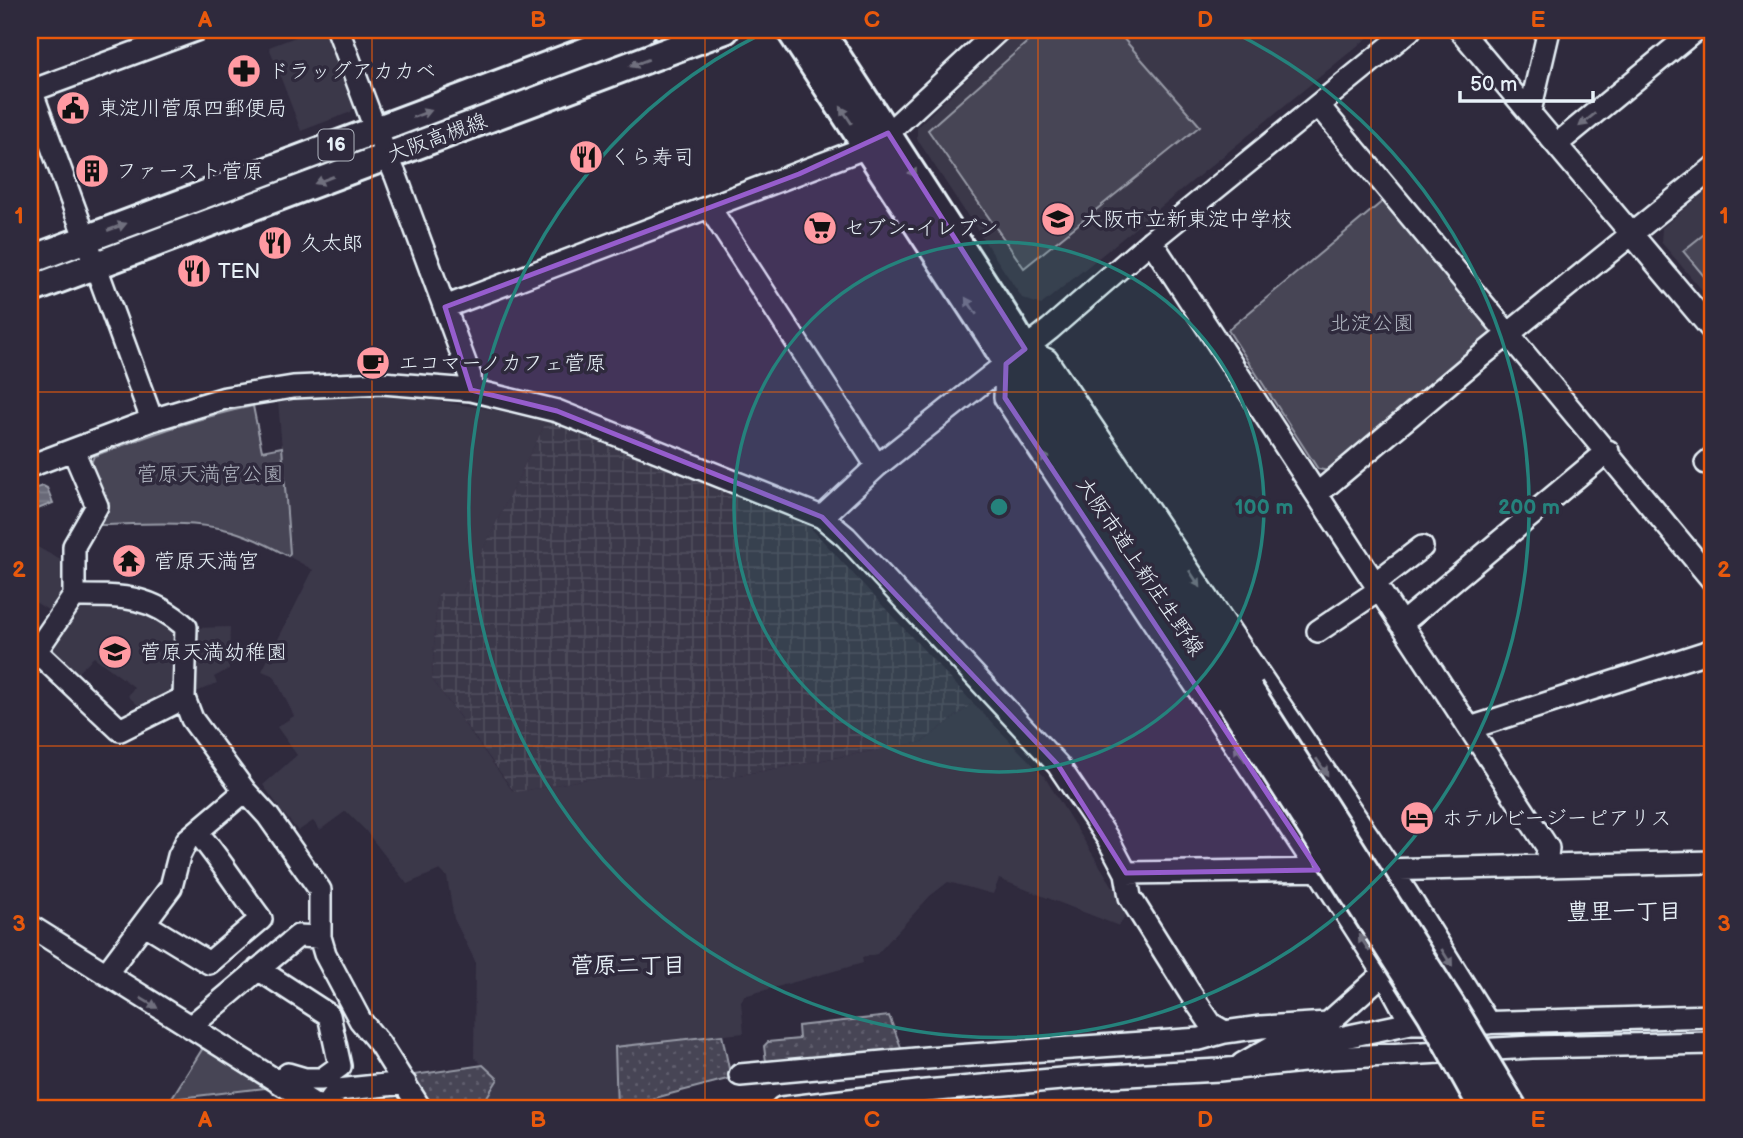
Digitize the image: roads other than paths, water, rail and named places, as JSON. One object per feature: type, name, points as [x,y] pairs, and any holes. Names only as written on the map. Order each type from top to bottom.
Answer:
[{"type":"main road","name":"大阪高槻線","points":[[30,260],[642,30]]},
{"type":"main road","name":"大阪高槻線","points":[[30,290],[725,30]]},
{"type":"main road","name":"大阪市道上新庄生野線","points":[[790,30],[878,140]]},
{"type":"main road","name":"大阪市道上新庄生野線","points":[[820,30],[878,140],[993,340],[1016,357],[1239,695],[1453,1008],[1513,1108]]},
{"type":"main road","name":"大阪市道上新庄生野線","points":[[1239,695],[1431,1014],[1483,1108]]},
{"type":"street","points":[[152,419],[31,89],[196,30]]},
{"type":"street","points":[[338,30],[445,307],[470,376],[471,390]]},
{"type":"street","points":[[445,307],[709,208],[878,140],[999,30]]},
{"type":"street","points":[[822,517],[877,466],[1016,357],[1152,241],[1410,30]]},
{"type":"street","points":[[1460,30],[1713,331]]},
{"type":"street","points":[[1530,111],[1549,30]]},
{"type":"street","points":[[1557,144],[1696,30]]},
{"type":"street","points":[[1318,106],[1507,334],[1711,572]]},
{"type":"street","points":[[1317,494],[1507,334],[1713,168]]},
{"type":"street","points":[[709,208],[877,466]]},
{"type":"street","points":[[1152,241],[1548,848],[1546,865]]},
{"type":"street","points":[[1016,357],[1047,360],[1391,870],[1488,1023]]},
{"type":"street","points":[[1016,357],[1005,398],[1318,870],[1384,974],[1411,1023]]},
{"type":"street","points":[[30,466],[152,419],[225,397],[293,387],[382,383],[471,390],[557,411],[822,517],[846,537],[1058,765],[1108,839],[1125,873],[1130,897],[1189,993],[1211,1024],[1225,1032]]},
{"type":"street","points":[[72,450],[97,506],[74,546],[74,596],[33,655],[120,730],[184,698]]},
{"type":"street","points":[[1401,624],[1608,451]]},
{"type":"street","points":[[1318,631],[1377,587],[1422,547]]},
{"type":"street","points":[[74,596],[118,596],[148,602],[165,611],[186,628],[184,698],[192,719],[245,791],[268,816],[320,890],[320,937],[329,963],[360,1020],[379,1043],[420,1108]]},
{"type":"street","points":[[1469,728],[1713,650]]},
{"type":"street","points":[[106,974],[171,887],[179,856],[187,840],[245,791]]},
{"type":"street","points":[[145,923],[209,963],[261,919],[218,857],[197,832]]},
{"type":"street","points":[[1125,873],[1713,862]]},
{"type":"street","points":[[34,934],[106,974],[322,1108],[338,1090],[405,1083]]},
{"type":"street","points":[[190,1027],[298,936],[320,937]]},
{"type":"street","points":[[258,969],[329,1015],[340,1066],[322,1079],[304,1079],[288,1074],[279,1083]]},
{"type":"street","points":[[740,1075],[927,1058],[1200,1039],[1261,1027],[1328,1023],[1384,974]]},
{"type":"street","points":[[1238,1067],[1275,1045],[1335,1039],[1411,1023],[1713,1016]]},
{"type":"street","points":[[782,1108],[926,1091],[1332,1058],[1532,1047],[1713,1043]]},
{"type":"street","points":[[926,1091],[927,1058]]},
{"type":"water","points":[[43,486],[47,488],[53,503],[38,509],[30,505],[30,490]]},
{"type":"place","name":"ドラッグアカカベ","points":[[244,71]]},
{"type":"place","name":"東淀川菅原四郵便局","points":[[73,108]]},
{"type":"place","name":"くら寿司","points":[[586,157]]},
{"type":"place","name":"ファースト菅原","points":[[92,171]]},
{"type":"place","name":"大阪市立新東淀中学校","points":[[1058,219]]},
{"type":"place","name":"セブン-イレブン","points":[[820,228]]},
{"type":"place","name":"久太郎","points":[[275,243]]},
{"type":"place","name":"TEN","points":[[194,271]]},
{"type":"place","name":"エコマーノカフェ菅原","points":[[373,363]]},
{"type":"place","name":"菅原天満宮","points":[[129,561]]},
{"type":"place","name":"菅原天満幼稚園","points":[[115,652]]},
{"type":"place","name":"ホテルビージーピアリス","points":[[1417,818]]},
{"type":"district","name":"豊里一丁目","points":[[1624,912]]},
{"type":"district","name":"菅原二丁目","points":[[628,966]]},
{"type":"park label","name":"北淀公園","points":[[1372,323]]},
{"type":"park label","name":"菅原天満宮公園","points":[[210,474]]}]
